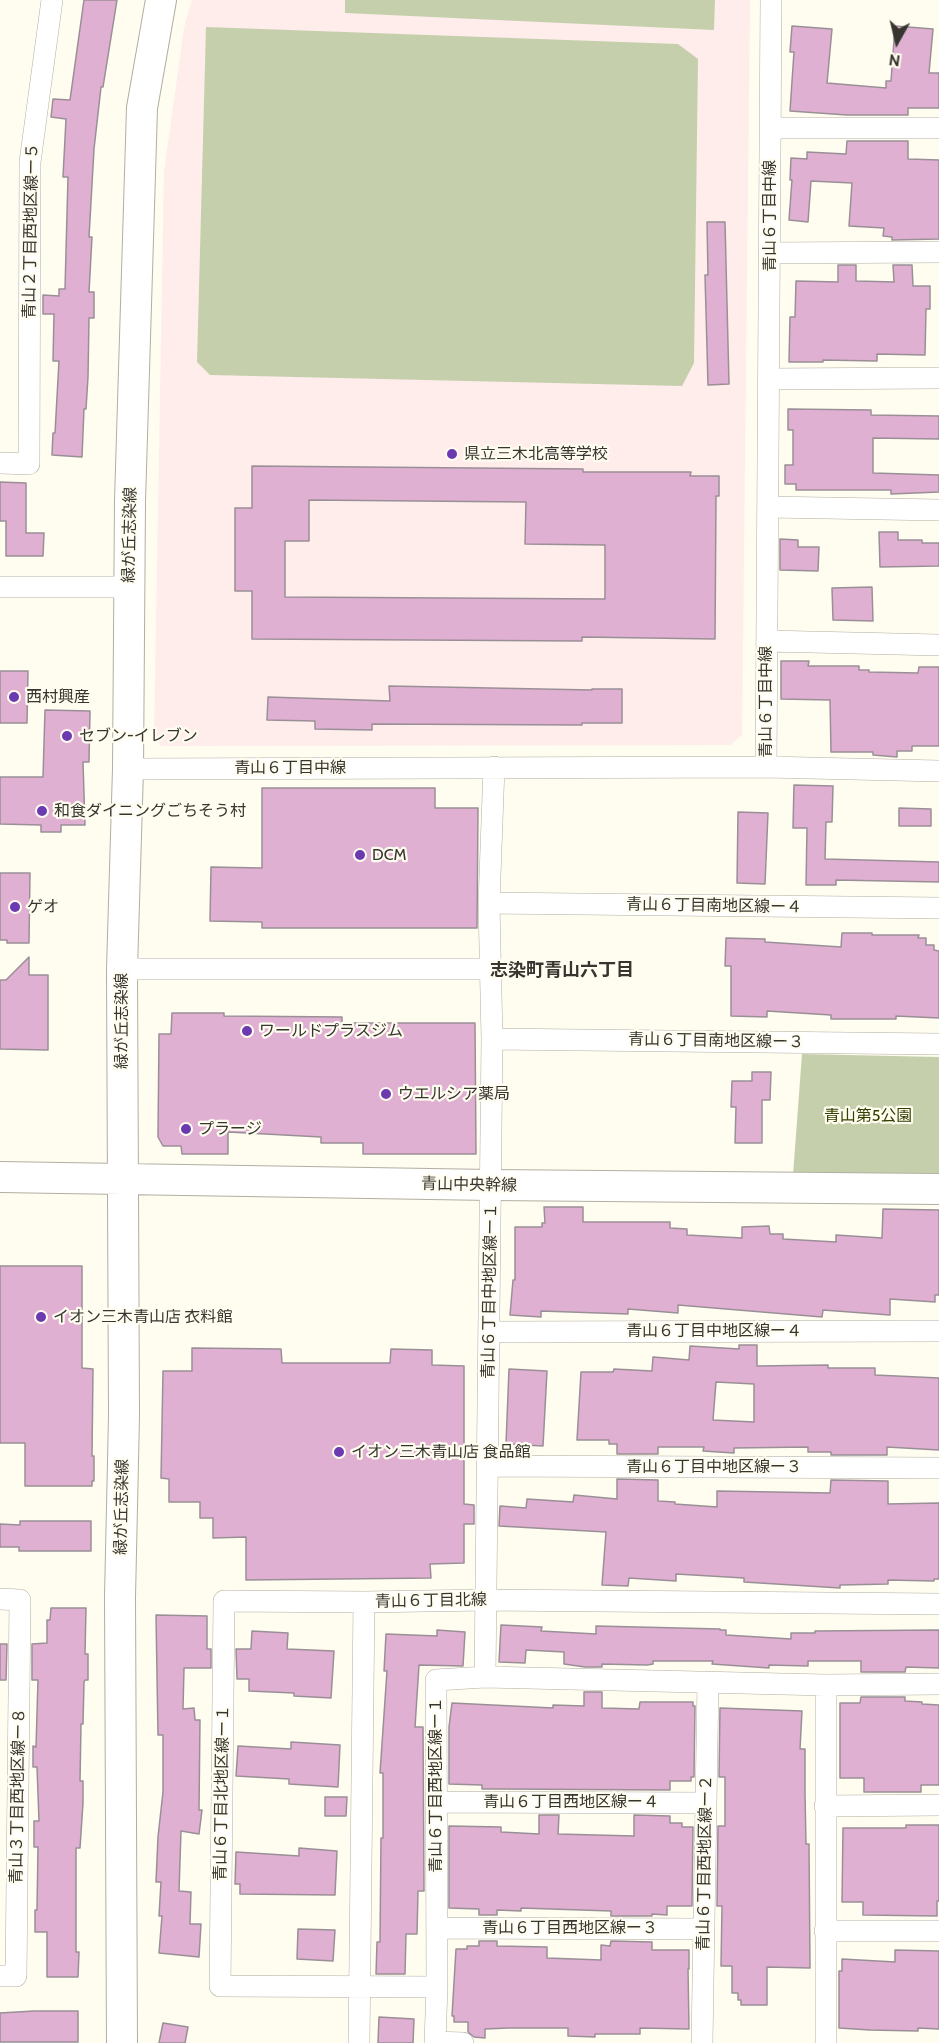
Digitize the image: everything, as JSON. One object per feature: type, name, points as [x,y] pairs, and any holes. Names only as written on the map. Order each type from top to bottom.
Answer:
[{"type":"street","name":"青山２丁目西地区線ー５","points":[[0,463],[29,464],[30,162],[52,0]]},
{"type":"street","name":"緑が丘志染線","points":[[122,2043],[120,1597],[124,1416],[122,969],[128,769],[130,501],[142,108],[161,0]]},
{"type":"street","name":"青山６丁目中線","points":[[128,769],[766,767],[771,0]]},
{"type":"street","points":[[770,128],[939,128]]},
{"type":"street","points":[[769,253],[939,252]]},
{"type":"street","points":[[769,379],[939,378]]},
{"type":"street","points":[[768,507],[939,510]]},
{"type":"street","points":[[0,587],[129,587]]},
{"type":"street","points":[[767,641],[939,645]]},
{"type":"street","name":"青山６丁目中地区線ー１","points":[[485,1677],[492,1039],[489,903],[494,767]]},
{"type":"street","points":[[766,767],[939,771]]},
{"type":"street","name":"青山６丁目南地区線ー４","points":[[489,903],[939,908]]},
{"type":"street","points":[[122,969],[490,969]]},
{"type":"street","name":"青山６丁目南地区線ー３","points":[[492,1039],[939,1044]]},
{"type":"street","name":"青山中央幹線","points":[[0,1177],[939,1189]]},
{"type":"street","name":"青山６丁目中地区線ー４","points":[[490,1332],[939,1331]]},
{"type":"street","name":"青山６丁目中地区線ー３","points":[[488,1466],[939,1468]]},
{"type":"street","name":"青山３丁目西地区線ー８","points":[[0,1976],[16,1976],[10,1600]]},
{"type":"street","name":"青山６丁目北地区線ー１","points":[[360,1986],[220,1986],[224,1600],[364,1602]]},
{"type":"street","name":"青山６丁目北線","points":[[359,2043],[364,1602],[486,1600],[939,1604]]},
{"type":"street","name":"青山６丁目西地区線ー１","points":[[437,1987],[436,1680],[485,1677],[826,1685],[939,1684]]},
{"type":"street","name":"青山６丁目西地区線ー２","points":[[702,2043],[708,1683]]},
{"type":"street","points":[[826,1685],[826,2043]]},
{"type":"street","name":"青山６丁目西地区線ー４","points":[[436,1802],[706,1803]]},
{"type":"street","points":[[825,1806],[939,1805]]},
{"type":"street","name":"青山６丁目西地区線ー３","points":[[437,1928],[703,1929]]},
{"type":"street","points":[[825,1931],[939,1931]]},
{"type":"street","points":[[360,1986],[437,1987],[435,2042],[463,2043]]},
{"type":"shaded area","name":"県立三木北高等学校","points":[[192,0],[750,0],[742,735],[730,745],[161,746],[154,736],[164,172],[184,28]]},
{"type":"green space","points":[[345,0],[715,0],[714,30],[345,13]]},
{"type":"green space","points":[[206,27],[678,44],[698,59],[694,363],[682,386],[210,375],[197,362]]},
{"type":"green space","name":"青山第5公園","points":[[802,1054],[939,1057],[939,1177],[793,1175]]},
{"type":"building","points":[[84,0],[117,0],[103,87],[101,87],[94,149],[89,237],[92,237],[89,292],[94,292],[94,318],[89,318],[88,377],[82,457],[52,455],[59,361],[53,361],[54,314],[43,314],[43,295],[59,296],[59,289],[65,289],[68,177],[63,177],[66,119],[51,117],[53,99],[70,100]]},
{"type":"building","points":[[792,26],[832,29],[827,83],[886,88],[886,81],[891,81],[895,26],[933,29],[929,73],[939,73],[939,108],[908,108],[908,115],[847,115],[790,111],[794,52],[790,52]]},
{"type":"building","points":[[847,141],[908,141],[908,159],[939,160],[939,239],[892,240],[892,237],[883,236],[884,228],[849,226],[852,183],[811,181],[808,222],[789,220],[791,158],[807,159],[807,152],[846,154]]},
{"type":"building","points":[[707,222],[725,222],[729,384],[708,385],[705,275],[708,275]]},
{"type":"building","points":[[838,265],[856,265],[856,281],[894,282],[893,265],[912,265],[913,286],[930,286],[930,309],[926,309],[925,355],[877,354],[877,361],[789,362],[790,317],[795,317],[796,281],[838,282]]},
{"type":"building","points":[[788,409],[871,410],[871,415],[939,416],[939,439],[873,438],[873,473],[939,475],[939,492],[891,494],[891,490],[796,490],[796,484],[785,484],[785,465],[793,465],[793,430],[788,430]]},
{"type":"building","points":[[252,466],[583,469],[583,472],[691,472],[690,476],[719,476],[719,496],[716,496],[715,639],[582,637],[582,641],[252,639],[252,591],[235,591],[235,508],[252,508]],"holes":[[[309,500],[526,502],[525,544],[605,545],[605,599],[285,597],[285,541],[309,541]]]},
{"type":"building","points":[[0,482],[26,483],[26,533],[44,533],[43,556],[6,556],[6,521],[0,521]]},
{"type":"building","points":[[879,532],[898,532],[898,540],[939,543],[939,566],[880,567]]},
{"type":"building","points":[[780,539],[798,540],[798,547],[819,547],[818,571],[780,570]]},
{"type":"building","points":[[872,587],[873,621],[833,620],[832,588]]},
{"type":"building","points":[[781,661],[809,661],[808,666],[859,666],[859,670],[869,670],[869,672],[918,673],[919,667],[939,667],[939,746],[912,746],[912,751],[897,751],[897,757],[873,755],[873,752],[831,752],[830,700],[781,699]]},
{"type":"building","name":"西村興産","points":[[0,671],[28,671],[27,723],[0,723]]},
{"type":"building","points":[[389,686],[622,689],[622,723],[582,723],[582,725],[372,724],[372,730],[315,729],[315,721],[267,720],[268,697],[390,701]]},
{"type":"building","points":[[45,710],[90,711],[89,762],[83,762],[85,825],[61,825],[61,832],[41,832],[41,825],[0,824],[0,777],[43,777]]},
{"type":"building","points":[[794,785],[833,786],[832,822],[826,822],[825,859],[939,862],[939,882],[836,880],[836,885],[806,885],[807,828],[793,828]]},
{"type":"building","points":[[262,788],[435,788],[435,808],[478,808],[477,928],[262,928],[262,922],[210,921],[211,867],[262,868]]},
{"type":"building","points":[[899,808],[931,809],[931,826],[899,826]]},
{"type":"building","points":[[738,812],[768,813],[765,884],[737,883]]},
{"type":"building","name":"ゲオ","points":[[0,873],[30,873],[29,943],[7,943],[7,940],[0,940]]},
{"type":"building","points":[[842,933],[919,935],[918,938],[926,938],[926,945],[934,945],[934,950],[939,951],[939,1018],[896,1016],[896,1019],[831,1019],[831,1015],[767,1011],[767,1017],[731,1016],[731,966],[725,966],[726,938],[765,939],[765,942],[841,947]]},
{"type":"building","points":[[29,957],[29,975],[48,975],[48,1050],[0,1049],[0,980],[6,980]]},
{"type":"building","points":[[172,1013],[342,1017],[342,1023],[475,1023],[476,1154],[363,1154],[363,1143],[321,1143],[321,1137],[228,1132],[228,1154],[182,1154],[181,1146],[163,1146],[158,1137],[159,1034],[171,1034]]},
{"type":"building","points":[[752,1072],[771,1072],[770,1100],[762,1100],[762,1143],[735,1143],[736,1107],[731,1107],[732,1081],[752,1081]]},
{"type":"building","points":[[544,1207],[583,1207],[583,1222],[670,1222],[670,1228],[687,1229],[687,1235],[742,1238],[742,1227],[769,1226],[770,1234],[783,1234],[783,1239],[836,1242],[836,1235],[882,1238],[883,1209],[939,1210],[939,1295],[935,1295],[935,1302],[890,1299],[890,1315],[823,1310],[822,1317],[678,1305],[678,1313],[628,1309],[628,1314],[541,1311],[541,1317],[510,1315],[513,1280],[515,1280],[515,1227],[542,1227],[542,1223],[545,1223]]},
{"type":"building","name":"イオン三木青山店 衣料館","points":[[0,1266],[82,1266],[82,1368],[93,1369],[94,1481],[92,1481],[92,1486],[25,1486],[25,1443],[0,1443]]},
{"type":"building","points":[[739,1345],[757,1345],[757,1366],[828,1365],[828,1368],[875,1368],[875,1375],[939,1378],[939,1450],[887,1447],[887,1455],[831,1455],[831,1452],[808,1452],[808,1447],[734,1448],[734,1453],[703,1451],[704,1447],[658,1447],[658,1454],[617,1454],[617,1444],[609,1444],[609,1440],[577,1440],[581,1372],[613,1372],[614,1369],[652,1371],[653,1357],[689,1360],[690,1346],[739,1349]],"holes":[[[716,1382],[754,1384],[754,1422],[713,1420]]]},
{"type":"building","name":"イオン三木青山店 食品館","points":[[192,1348],[281,1349],[282,1363],[390,1363],[391,1349],[432,1350],[432,1365],[464,1366],[464,1504],[474,1505],[474,1524],[464,1524],[464,1563],[430,1564],[431,1578],[246,1580],[246,1537],[213,1538],[213,1518],[200,1518],[200,1502],[169,1502],[169,1479],[161,1478],[163,1371],[192,1371]]},
{"type":"building","points":[[509,1369],[547,1371],[543,1446],[506,1444]]},
{"type":"building","points":[[617,1479],[658,1480],[658,1501],[717,1507],[717,1491],[830,1493],[831,1480],[888,1481],[888,1504],[939,1503],[939,1579],[934,1579],[934,1581],[888,1580],[888,1584],[840,1585],[840,1588],[744,1582],[744,1578],[676,1574],[676,1581],[629,1578],[628,1586],[602,1585],[606,1532],[499,1526],[500,1506],[526,1508],[527,1499],[573,1502],[574,1495],[617,1499]]},
{"type":"building","points":[[20,1521],[91,1521],[91,1551],[19,1551],[19,1547],[0,1547],[0,1524],[20,1525]]},
{"type":"building","points":[[51,1608],[86,1608],[85,1654],[88,1654],[88,1680],[84,1682],[80,1781],[83,1781],[83,1803],[80,1848],[76,1848],[78,1977],[47,1977],[47,1932],[35,1932],[38,1847],[34,1847],[34,1821],[39,1821],[37,1767],[33,1767],[33,1746],[36,1747],[38,1680],[32,1680],[32,1644],[47,1643],[47,1620],[50,1620]]},
{"type":"building","points":[[156,1615],[207,1616],[207,1649],[211,1649],[211,1668],[184,1668],[183,1709],[194,1708],[195,1720],[200,1720],[199,1810],[202,1810],[199,1834],[181,1831],[179,1891],[191,1892],[190,1924],[201,1924],[199,1957],[159,1953],[162,1916],[159,1916],[161,1882],[156,1882],[163,1792],[163,1735],[158,1735]]},
{"type":"building","points":[[501,1625],[542,1627],[541,1631],[596,1634],[596,1626],[720,1629],[726,1630],[726,1635],[791,1639],[791,1633],[815,1633],[815,1631],[939,1630],[939,1668],[906,1667],[905,1672],[861,1672],[861,1661],[808,1661],[808,1666],[769,1665],[769,1668],[712,1664],[713,1661],[653,1661],[653,1664],[647,1665],[602,1664],[602,1667],[585,1667],[564,1664],[564,1652],[526,1650],[525,1663],[499,1662]]},
{"type":"building","points":[[437,1630],[465,1632],[463,1666],[419,1665],[415,1727],[423,1727],[424,1891],[418,1891],[417,1934],[406,1934],[405,1974],[376,1974],[377,1942],[380,1942],[383,1773],[380,1773],[387,1671],[384,1671],[386,1634],[437,1636]]},
{"type":"building","points":[[252,1631],[288,1633],[287,1649],[334,1651],[331,1698],[294,1696],[294,1693],[249,1691],[249,1679],[237,1679],[236,1649],[251,1649]]},
{"type":"building","points":[[0,1644],[7,1644],[6,1680],[0,1680]]},
{"type":"building","points":[[584,1692],[602,1692],[602,1708],[639,1709],[640,1702],[693,1702],[695,1706],[694,1777],[691,1777],[691,1781],[670,1781],[670,1790],[482,1789],[482,1785],[449,1784],[449,1727],[452,1703],[553,1708],[553,1705],[584,1706]]},
{"type":"building","points":[[861,1697],[905,1697],[905,1701],[939,1705],[939,1785],[921,1785],[921,1792],[864,1792],[864,1778],[840,1778],[840,1703],[860,1703]]},
{"type":"building","points":[[720,1708],[802,1711],[800,1749],[805,1749],[806,1844],[809,1844],[810,1968],[767,1967],[767,2005],[741,2005],[738,1993],[732,1993],[732,1966],[721,1966],[722,1906],[717,1906],[718,1826],[725,1826],[725,1777],[719,1777]]},
{"type":"building","points":[[291,1742],[340,1745],[338,1787],[289,1784],[289,1779],[236,1776],[238,1746],[291,1749]]},
{"type":"building","points":[[325,1797],[347,1797],[346,1816],[325,1816]]},
{"type":"building","points":[[539,1815],[559,1815],[558,1834],[634,1836],[634,1815],[670,1816],[670,1823],[682,1823],[682,1827],[693,1827],[692,1906],[667,1906],[667,1915],[652,1914],[652,1916],[611,1916],[611,1911],[521,1908],[521,1911],[497,1910],[497,1915],[479,1915],[479,1909],[449,1908],[449,1826],[501,1827],[501,1832],[539,1834]]},
{"type":"building","points":[[906,1825],[939,1825],[937,1916],[863,1915],[863,1902],[842,1902],[843,1828],[906,1828]]},
{"type":"building","points":[[299,1848],[337,1851],[335,1895],[240,1894],[240,1884],[235,1884],[236,1852],[299,1856]]},
{"type":"building","points":[[298,1929],[335,1930],[333,1961],[297,1959]]},
{"type":"building","points":[[479,1941],[497,1941],[497,1946],[547,1947],[547,1958],[601,1960],[601,1945],[610,1946],[611,1941],[652,1942],[652,1950],[689,1950],[689,2029],[640,2028],[640,2034],[595,2034],[595,2037],[568,2036],[568,2028],[508,2028],[485,2029],[485,2038],[474,2037],[468,2032],[468,2022],[454,2022],[454,2016],[452,2016],[456,1949],[479,1946]]},
{"type":"building","points":[[895,1950],[939,1951],[939,2029],[918,2028],[918,2031],[839,2028],[839,1971],[842,1971],[842,1959],[895,1962]]},
{"type":"building","points":[[78,2011],[78,2042],[0,2042],[0,2013]]},
{"type":"building","points":[[379,2017],[414,2019],[413,2043],[378,2043]]},
{"type":"building","points":[[163,2023],[188,2027],[185,2043],[159,2043]]},
{"type":"place","name":"県立三木北高等学校","points":[[452,454]]},
{"type":"place","name":"西村興産","points":[[14,697]]},
{"type":"place","name":"セブン-イレブン","points":[[67,736]]},
{"type":"place","name":"和食ダイニングごちそう村","points":[[42,811]]},
{"type":"place","name":"DCM","points":[[360,855]]},
{"type":"place","name":"ゲオ","points":[[15,907]]},
{"type":"place","name":"ワールドプラスジム","points":[[247,1031]]},
{"type":"place","name":"ウエルシア薬局","points":[[386,1094]]},
{"type":"place","name":"プラージ","points":[[186,1129]]},
{"type":"place","name":"イオン三木青山店 衣料館","points":[[41,1317]]},
{"type":"place","name":"イオン三木青山店 食品館","points":[[339,1452]]},
{"type":"district","name":"志染町青山六丁目","points":[[562,971]]}]
